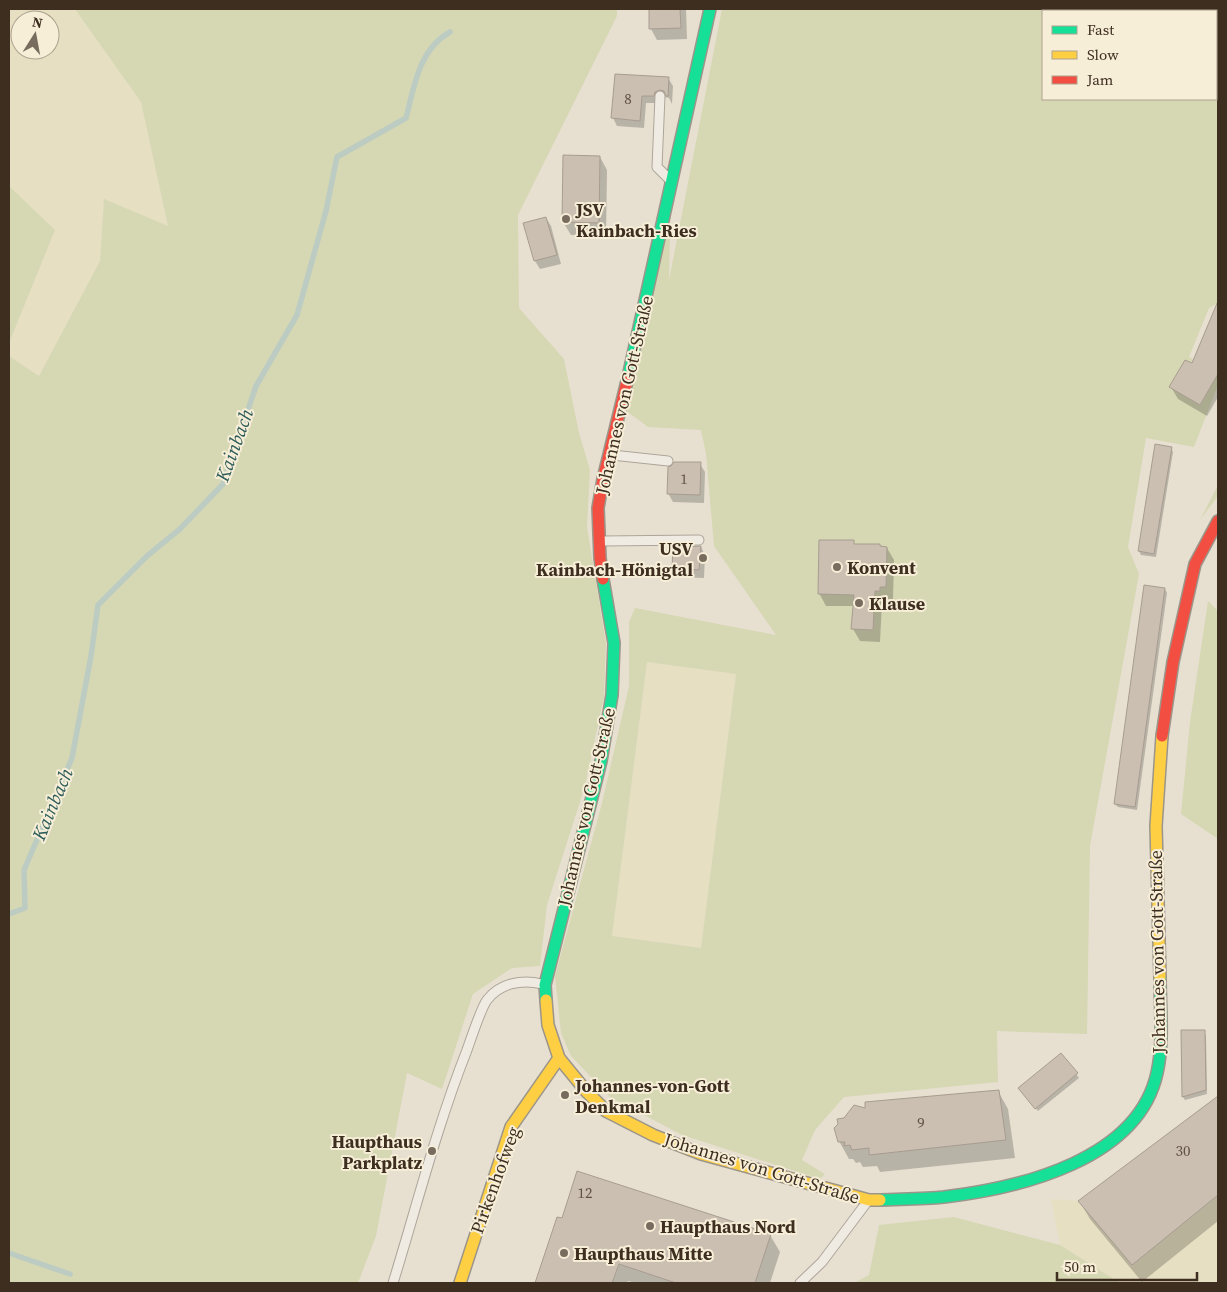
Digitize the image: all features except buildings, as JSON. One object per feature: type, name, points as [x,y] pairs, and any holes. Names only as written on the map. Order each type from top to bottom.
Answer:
[{"type":"street","name":"Johannes von Gott-Straße","points":[[710,9],[673,183],[602,478],[598,508],[599,541],[614,643],[612,695],[601,761],[545,985],[548,1025],[560,1058],[586,1091],[606,1112],[653,1135],[701,1154],[869,1200],[943,1196],[997,1188],[1040,1177],[1076,1162],[1099,1149],[1121,1133],[1146,1104],[1157,1073],[1161,1030],[1156,826],[1164,720],[1172,662],[1195,564],[1218,521]]},
{"type":"street","name":"Pirkenhofweg","points":[[460,1283],[511,1127],[560,1058]]},
{"type":"lane","points":[[660,96],[658,167],[673,183]]},
{"type":"lane","points":[[609,454],[668,461]]},
{"type":"lane","points":[[599,541],[699,540]]},
{"type":"lane","points":[[393,1283],[451,1091],[486,1001],[502,987],[518,982],[533,982],[545,985]]},
{"type":"lane","points":[[800,1283],[822,1262],[869,1200]]},
{"type":"shaded area","points":[[9,9],[75,9],[141,102],[168,226],[104,200],[100,261],[39,376],[9,356],[9,343],[55,230],[9,186]]},
{"type":"shaded area","points":[[647,662],[736,674],[701,948],[612,936]]},
{"type":"shaded area","points":[[1218,1195],[1218,1283],[1120,1283],[1060,1245],[1051,1199],[1078,1201],[1132,1265]]},
{"type":"green space","points":[[75,9],[617,9],[617,16],[518,215],[519,308],[564,359],[579,433],[590,470],[587,527],[606,643],[604,697],[585,786],[547,905],[540,966],[512,968],[473,994],[442,1089],[407,1073],[376,1236],[358,1283],[9,1283],[9,356],[39,376],[100,261],[104,199],[168,226],[141,102]]},
{"type":"green space","points":[[722,9],[1218,9],[1218,303],[1209,308],[1189,357],[1218,372],[1218,385],[1194,447],[1146,438],[1128,547],[1139,574],[1090,846],[1087,1034],[997,1031],[998,1082],[844,1097],[815,1130],[802,1160],[825,1174],[820,1179],[682,1135],[610,1097],[571,1056],[561,1033],[555,976],[602,803],[629,686],[629,622],[635,608],[776,635],[714,546],[706,454],[701,430],[648,427],[621,407],[671,191],[669,280]],"holes":[[[819,540],[853,540],[854,544],[880,544],[880,546],[887,547],[886,587],[880,587],[880,591],[846,594],[818,593]],[[647,662],[736,674],[701,948],[612,936]]]},
{"type":"green space","points":[[9,186],[55,230],[9,343]]},
{"type":"green space","points":[[1218,485],[1218,496],[1200,520]]},
{"type":"green space","points":[[1208,601],[1218,611],[1218,839],[1181,814],[1190,722]]},
{"type":"green space","points":[[954,1217],[1060,1245],[1120,1283],[854,1283],[869,1275],[879,1225]]},
{"type":"waterway","name":"Kainbach","points":[[9,914],[25,908],[24,870],[72,758],[91,656],[98,605],[147,556],[180,529],[223,484],[256,386],[297,315],[326,211],[337,157],[406,118],[419,70],[431,48],[450,32]]},
{"type":"waterway","points":[[9,1253],[70,1274]]},
{"type":"traffic: fast","points":[[628,377],[710,9]]},
{"type":"traffic: fast","points":[[546,1000],[545,985],[601,761],[612,695],[614,643],[603,579]]},
{"type":"traffic: fast","points":[[880,1200],[944,1197],[1007,1186],[1040,1177],[1072,1164],[1101,1148],[1126,1128],[1146,1103],[1157,1073],[1161,1037],[1160,978]]},
{"type":"traffic: slow","points":[[1160,978],[1156,826],[1162,736]]},
{"type":"traffic: slow","points":[[546,1000],[548,1025],[559,1058],[586,1091],[606,1111],[653,1135],[701,1154],[869,1200],[880,1200]]},
{"type":"traffic: slow","points":[[460,1283],[511,1127],[559,1058]]},
{"type":"traffic: jam","points":[[603,579],[600,558],[598,508],[603,479],[628,377]]},
{"type":"traffic: jam","points":[[1162,736],[1173,662],[1195,564],[1218,521]]},
{"type":"place","name":"JSV Kainbach-Ries","points":[[566,219]]},
{"type":"place","name":"USV Kainbach-Hönigtal","points":[[703,558]]},
{"type":"place","name":"Konvent","points":[[837,567]]},
{"type":"place","name":"Klause","points":[[859,603]]},
{"type":"place","name":"Johannes-von-Gott Denkmal","points":[[565,1095]]},
{"type":"place","name":"Haupthaus Parkplatz","points":[[432,1151]]},
{"type":"place","name":"Haupthaus Nord","points":[[650,1226]]},
{"type":"place","name":"Haupthaus Mitte","points":[[564,1253]]}]
